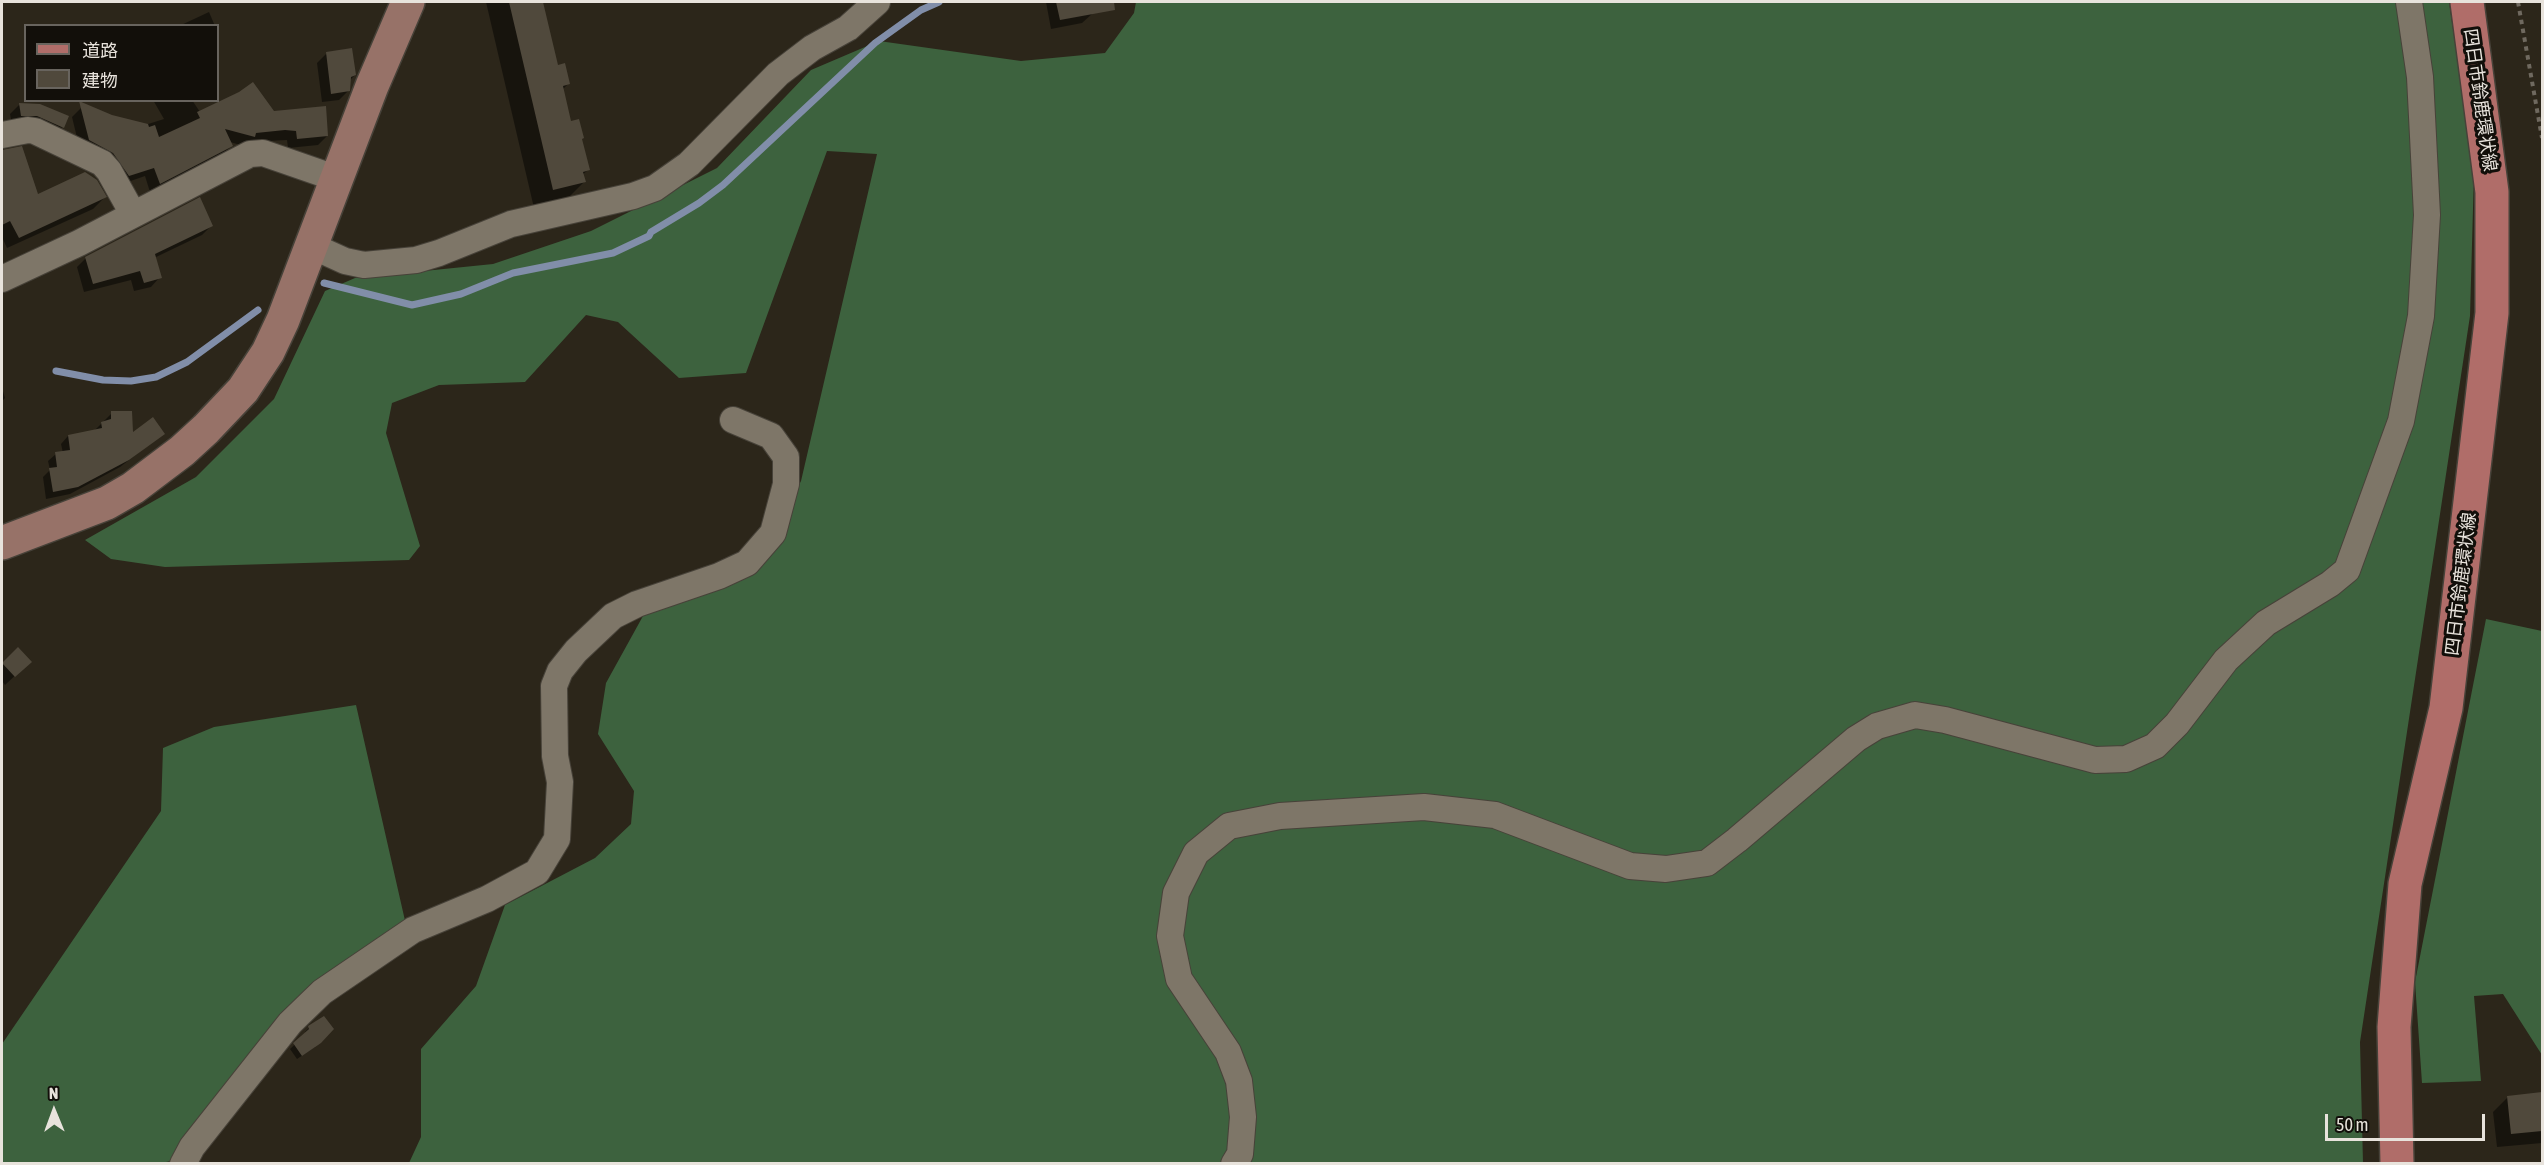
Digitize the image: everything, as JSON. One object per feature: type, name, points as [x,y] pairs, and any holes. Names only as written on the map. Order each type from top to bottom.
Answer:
[{"type":"main road","name":"四日市鈴鹿環状線","points":[[2397,1164],[2394,1027],[2405,884],[2446,708],[2492,312],[2492,192],[2467,2]]},
{"type":"street","points":[[2,543],[107,503],[155,473],[206,429],[243,390],[268,352],[408,2]]},
{"type":"street","points":[[312,246],[345,261],[364,265],[416,260],[511,224],[633,196],[655,188],[689,164],[778,74],[812,48],[848,28],[877,2]]},
{"type":"street","points":[[1234,1164],[1240,1154],[1243,1117],[1239,1081],[1228,1052],[1179,979],[1170,936],[1176,893],[1196,853],[1229,826],[1280,816],[1424,807],[1495,815],[1630,866],[1666,869],[1707,863],[1856,739],[1877,726],[1915,716],[1945,720],[2096,760],[2126,759],[2155,746],[2177,724],[2226,660],[2266,623],[2330,584],[2347,570],[2401,421],[2421,316],[2427,214],[2420,77],[2409,2]]},
{"type":"street","points":[[2,135],[28,130],[35,131],[102,164],[109,171],[133,214]]},
{"type":"street","points":[[2,279],[250,154],[263,153],[338,179]]},
{"type":"street","points":[[183,1164],[192,1147],[290,1023],[322,992],[413,930],[487,898],[537,872],[557,839],[560,782],[555,756],[554,686],[560,671],[576,651],[614,616],[638,604],[719,576],[747,563],[773,532],[786,484],[786,458],[771,436],[733,420]]},
{"type":"path","points":[[2517,2],[2542,138]]},
{"type":"green space","points":[[1136,2],[2449,2],[2474,173],[2470,316],[2360,1042],[2363,1163],[409,1163],[421,1137],[421,1049],[476,986],[505,905],[595,858],[631,824],[634,791],[598,734],[606,683],[659,587],[766,550],[801,481],[877,154],[827,151],[746,373],[679,378],[618,322],[586,315],[525,382],[439,385],[392,403],[386,433],[420,546],[409,560],[165,567],[111,559],[85,540],[196,477],[274,399],[325,291],[355,278],[493,264],[591,231],[717,168],[811,70],[879,41],[1021,61],[1105,53],[1134,13]]},
{"type":"green space","points":[[2486,619],[2542,631],[2542,1055],[2503,994],[2474,996],[2481,1081],[2422,1083],[2415,982]]},
{"type":"green space","points":[[356,705],[406,925],[205,1109],[177,1160],[155,1164],[2,1164],[2,1044],[161,811],[163,748],[214,727]]},
{"type":"building","points":[[509,2],[543,2],[558,65],[565,63],[570,84],[563,86],[571,121],[579,119],[584,138],[582,139],[590,170],[583,172],[586,182],[553,190]]},
{"type":"building","points":[[1056,2],[1114,2],[1115,10],[1060,20]]},
{"type":"building","points":[[352,48],[356,75],[351,77],[350,91],[331,94],[326,52]]},
{"type":"building","points":[[253,82],[274,111],[326,106],[328,136],[297,139],[296,131],[285,130],[256,133],[255,137],[225,129],[233,146],[160,184],[154,168],[129,176],[113,153],[89,140],[79,102],[112,115],[148,124],[149,127],[155,125],[159,137],[200,118],[197,112],[239,92]]},
{"type":"building","points":[[19,103],[40,104],[69,116],[64,128],[37,116],[21,116]]},
{"type":"building","points":[[22,146],[38,194],[85,172],[97,180],[107,197],[19,238],[10,221],[2,225],[2,150]]},
{"type":"building","points":[[200,197],[213,226],[155,254],[162,278],[144,283],[140,271],[93,284],[85,257]]},
{"type":"building","points":[[111,411],[132,411],[133,432],[153,417],[165,434],[129,460],[78,487],[53,492],[49,468],[57,467],[55,452],[70,450],[68,435],[102,428],[101,422],[111,419]]},
{"type":"building","points":[[18,647],[32,662],[15,677],[2,663]]},
{"type":"building","points":[[324,1016],[334,1029],[321,1043],[302,1056],[293,1043],[309,1029],[308,1026]]},
{"type":"building","points":[[2542,1092],[2542,1131],[2511,1134],[2507,1096]]},
{"type":"waterway","points":[[324,283],[412,305],[461,294],[513,273],[613,253],[649,236],[651,232],[699,203],[723,185],[875,43],[921,10],[939,2]]},
{"type":"waterway","points":[[56,371],[103,380],[131,381],[156,377],[187,362],[258,310]]}]
